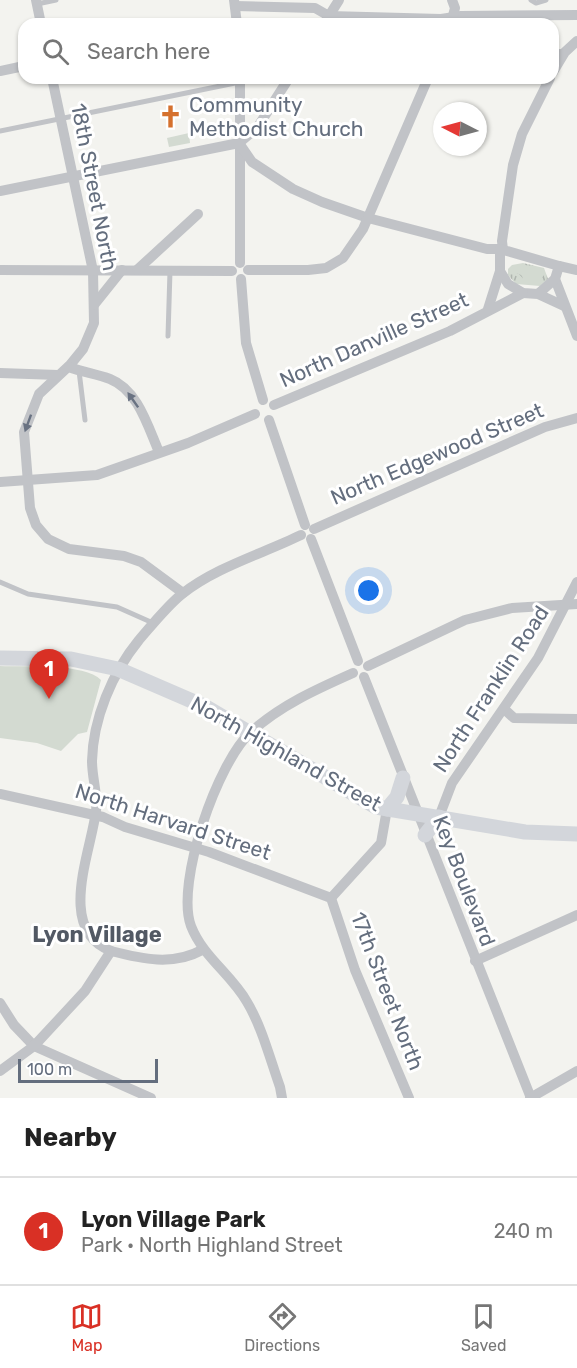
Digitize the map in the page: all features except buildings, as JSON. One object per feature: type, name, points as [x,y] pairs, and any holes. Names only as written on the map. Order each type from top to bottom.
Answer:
[{"type":"street","points":[[327,18],[339,0]]},
{"type":"street","points":[[452,0],[454,8],[452,18]]},
{"type":"street","points":[[37,2],[40,18]]},
{"type":"street","points":[[235,3],[315,8],[324,18]]},
{"type":"street","points":[[538,18],[577,15]]},
{"type":"street","points":[[559,51],[577,41]]},
{"type":"street","points":[[0,71],[18,67]]},
{"type":"street","name":"18th Street North","points":[[53,84],[93,271],[94,323],[74,369],[58,375],[39,394],[24,432],[30,508],[36,525],[48,539],[69,549],[124,556],[155,571],[183,593]]},
{"type":"street","points":[[240,84],[240,271],[246,343],[262,400]]},
{"type":"street","points":[[0,191],[239,143],[257,128],[285,84]]},
{"type":"street","points":[[0,270],[240,271],[326,268],[344,258],[359,238],[425,84]]},
{"type":"street","points":[[546,84],[531,111],[513,165],[500,253],[500,271],[508,284],[523,293],[538,294],[564,306]]},
{"type":"street","points":[[239,143],[252,162],[292,189],[368,218],[500,253],[577,270]]},
{"type":"street","points":[[137,270],[198,214]]},
{"type":"street","points":[[538,294],[555,279],[559,266]]},
{"type":"street","name":"18th Street North","points":[[94,305],[122,270]]},
{"type":"street","name":"North Danville Street","points":[[488,309],[500,271]]},
{"type":"street","points":[[555,279],[577,336]]},
{"type":"street","name":"North Danville Street","points":[[274,405],[450,331],[488,309],[523,293]]},
{"type":"street","points":[[74,369],[113,380],[128,391],[140,410],[159,452]]},
{"type":"street","points":[[0,373],[58,375]]},
{"type":"street","points":[[262,400],[269,400],[274,405],[275,414],[269,420],[262,420],[255,414],[256,405],[262,400]]},
{"type":"street","points":[[0,482],[97,475],[255,414]]},
{"type":"street","name":"North Edgewood Street","points":[[111,951],[93,940],[83,923],[80,896],[84,862],[97,805],[92,762],[94,740],[101,711],[118,669],[154,623],[183,593],[243,560],[545,427],[577,418]]},
{"type":"street","points":[[269,420],[308,532],[368,673],[280,708],[249,733],[237,748],[216,790],[195,848],[189,880],[190,923],[202,950],[248,1003],[280,1087],[282,1098]]},
{"type":"street","name":"North Franklin Road","points":[[439,817],[452,783],[504,709],[572,604],[577,582]]},
{"type":"street","points":[[359,675],[353,666],[363,664],[465,620],[512,608],[572,604]]},
{"type":"street","name":"North Highland Street","points":[[0,658],[71,659],[118,669],[206,707],[363,800],[387,809],[525,832],[577,834]]},
{"type":"street","name":"Key Boulevard","points":[[359,675],[403,778],[531,1098]]},
{"type":"street","points":[[504,709],[514,718],[577,719]]},
{"type":"street","points":[[387,809],[397,797],[403,778]]},
{"type":"street","name":"North Harvard Street","points":[[0,794],[96,816],[195,848],[331,898]]},
{"type":"street","name":"17th Street North","points":[[387,809],[381,843],[331,898],[355,970],[409,1098]]},
{"type":"street","points":[[425,835],[439,817]]},
{"type":"street","points":[[475,961],[577,915]]},
{"type":"street","points":[[0,1071],[34,1046],[85,991],[111,951],[143,959],[170,960],[202,950]]},
{"type":"street","points":[[0,1003],[14,1025],[34,1046],[151,1098]]},
{"type":"street","points":[[531,1098],[577,1071]]},
{"type":"lane","points":[[37,2],[56,0]]},
{"type":"lane","points":[[531,0],[536,3],[546,0]]},
{"type":"lane","points":[[0,131],[221,84]]},
{"type":"lane","points":[[168,336],[170,270]]},
{"type":"lane","points":[[74,369],[85,420]]},
{"type":"lane","points":[[0,582],[37,596],[117,607],[154,623]]},
{"type":"green space","points":[[189,133],[190,143],[169,147],[167,138]]},
{"type":"green space","points":[[523,263],[544,268],[548,279],[540,286],[516,284],[508,275],[508,269],[512,265]]},
{"type":"green space","points":[[525,265],[532,267],[534,274],[542,269],[544,277],[527,283],[519,274],[510,273],[512,269]]},
{"type":"green space","points":[[0,666],[68,668],[93,675],[101,680],[87,732],[78,734],[61,751],[37,743],[0,738]]},
{"type":"place","name":"Community Methodist Church","points":[[171,117]]},
{"type":"place","name":"Lyon Village Park","points":[[49,699]]},
{"type":"district","name":"Lyon Village","points":[[97,934]]}]
